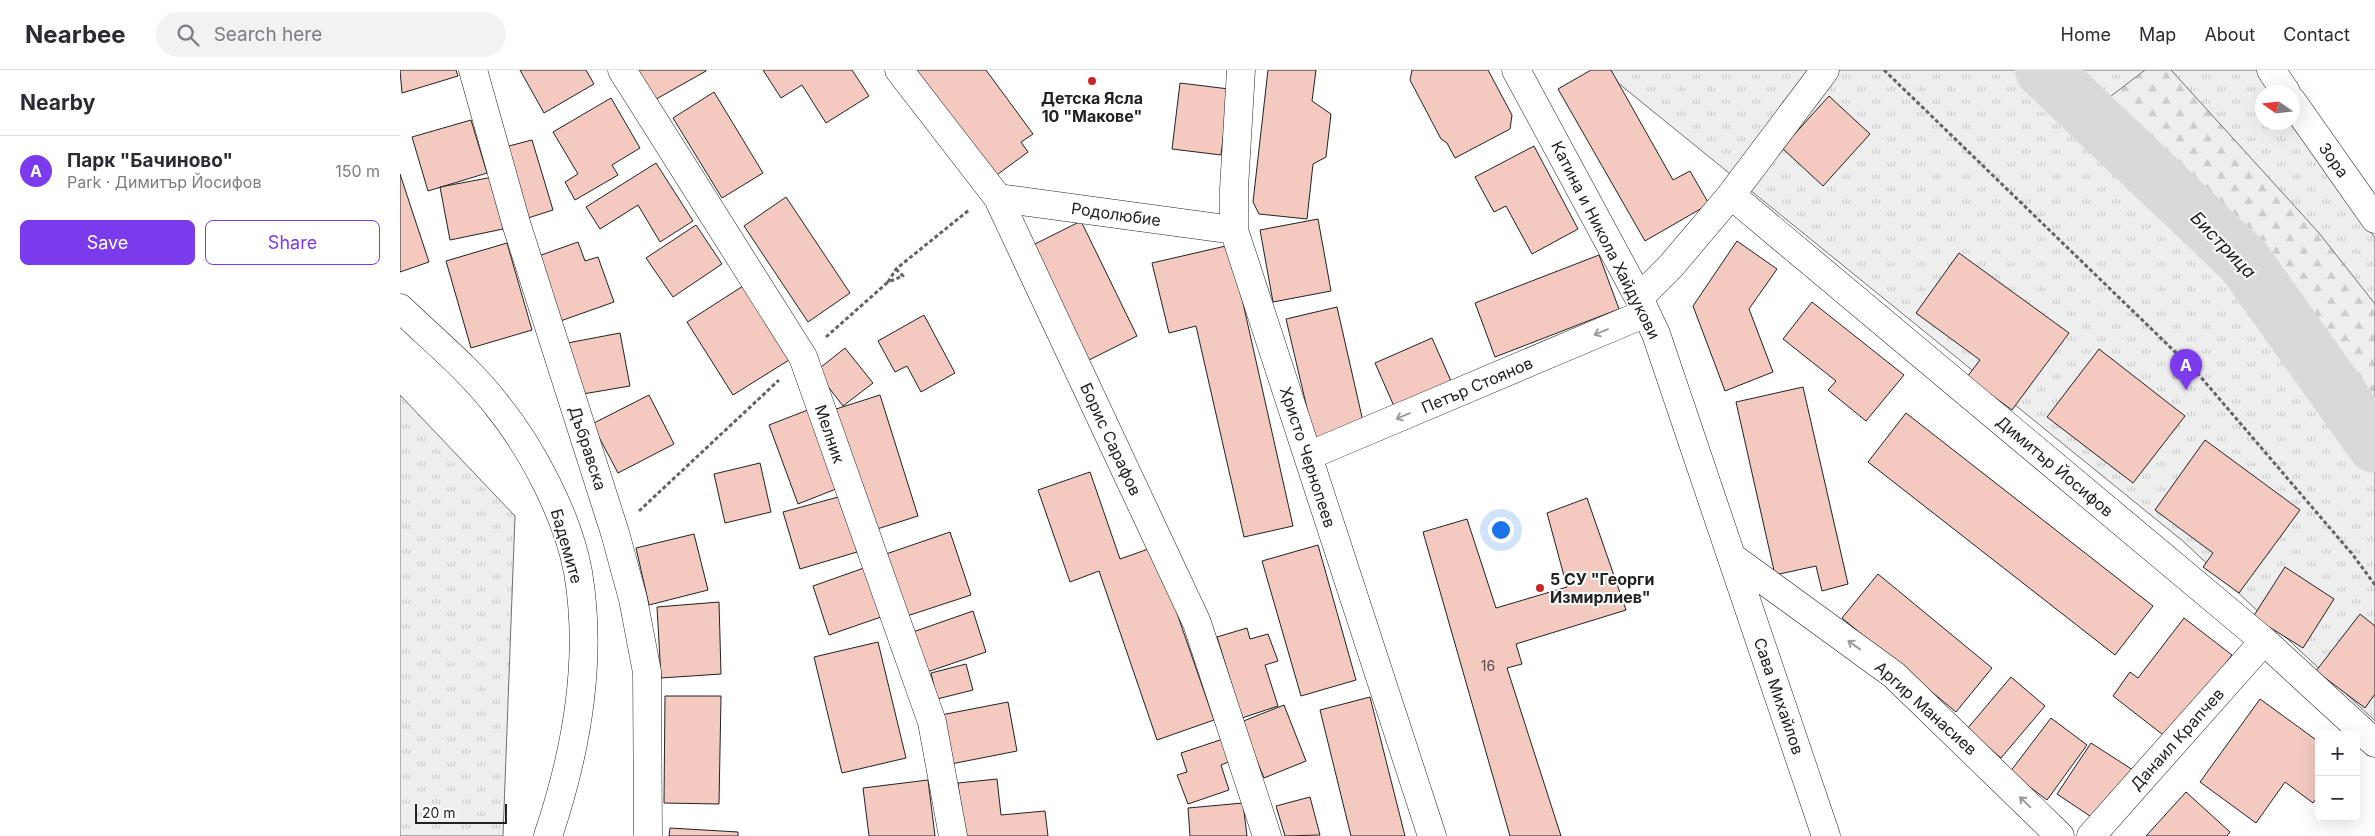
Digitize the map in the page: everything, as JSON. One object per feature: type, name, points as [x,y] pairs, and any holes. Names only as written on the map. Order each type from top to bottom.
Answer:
[{"type":"street","name":"Дъбравска","points":[[473,70],[516,223],[615,533],[633,599],[647,672],[648,836]]},
{"type":"street","name":"Мелник","points":[[622,70],[803,357],[932,722],[952,836]]},
{"type":"street","name":"Борис Сарафов","points":[[899,70],[996,194],[1197,623],[1267,836]]},
{"type":"street","name":"Христо Чернопеев","points":[[1242,70],[1234,189],[1234,230],[1432,836]]},
{"type":"street","name":"Катина и Никола Хайдукови","points":[[1516,70],[1643,305],[1656,334],[1732,557]]},
{"type":"street","points":[[1643,305],[1671,266],[1731,195],[1825,70]]},
{"type":"street","points":[[2271,70],[2281,85]]},
{"type":"street","name":"Зора","points":[[2300,112],[2375,219]]},
{"type":"street","name":"Родолюбие","points":[[996,194],[1234,230]]},
{"type":"street","name":"Димитър Йосифов","points":[[1731,195],[2264,641],[2375,742]]},
{"type":"street","name":"Петър Стоянов","points":[[1308,456],[1643,305]]},
{"type":"street","name":"Бадемите","points":[[400,308],[449,354],[496,403],[527,449],[550,490],[578,572],[583,670],[575,733],[561,798],[548,836]]},
{"type":"street","name":"Сава Михайлов","points":[[1732,557],[1826,836]]},
{"type":"street","name":"Аргир Манасиев","points":[[1732,557],[1894,675],[2060,836]]},
{"type":"street","name":"Данаил Крапчев","points":[[2091,836],[2264,641]]},
{"type":"path","points":[[1884,70],[2199,375],[2353,555],[2375,584]]},
{"type":"path","points":[[615,533],[803,357],[888,282],[896,269],[996,194]]},
{"type":"path","points":[[888,282],[903,276],[896,269]]},
{"type":"green space","points":[[1602,70],[2262,70],[2272,85],[2255,85],[2255,130],[2300,130],[2300,126],[2375,238],[2375,721],[2184,542]]},
{"type":"green space","points":[[2145,70],[2171,70],[2319,233],[2375,304],[2375,418],[2290,308],[2102,103]]},
{"type":"green space","points":[[400,395],[515,516],[503,836],[400,836]]},
{"type":"building","points":[[400,70],[456,70],[458,76],[402,93]]},
{"type":"building","points":[[520,70],[586,70],[594,84],[544,113]]},
{"type":"building","points":[[633,70],[706,70],[706,71],[651,102]]},
{"type":"building","points":[[763,70],[852,70],[869,96],[826,123],[802,85],[781,98]]},
{"type":"building","points":[[916,70],[986,70],[1033,134],[1021,142],[1028,152],[994,177]]},
{"type":"building","points":[[1268,70],[1316,70],[1312,101],[1331,114],[1326,157],[1313,164],[1307,219],[1259,214],[1253,202]]},
{"type":"building","points":[[1412,70],[1488,70],[1512,115],[1510,129],[1455,158],[1447,143],[1441,139],[1410,80]]},
{"type":"building","points":[[1591,70],[1611,70],[1673,180],[1690,171],[1709,204],[1645,241],[1558,89]]},
{"type":"building","points":[[1180,83],[1229,89],[1221,155],[1172,149]]},
{"type":"building","points":[[714,92],[763,173],[722,198],[673,118]]},
{"type":"building","points":[[1829,96],[1870,134],[1823,186],[1782,148]]},
{"type":"building","points":[[611,98],[640,148],[612,165],[618,175],[575,200],[565,182],[578,174],[553,132]]},
{"type":"building","points":[[471,120],[487,173],[428,191],[412,137]]},
{"type":"building","points":[[532,140],[553,210],[525,219],[505,147]]},
{"type":"building","points":[[1534,146],[1578,229],[1532,254],[1506,206],[1494,212],[1475,177]]},
{"type":"building","points":[[656,163],[693,221],[660,242],[638,205],[600,229],[586,207]]},
{"type":"building","points":[[400,174],[429,262],[400,272]]},
{"type":"building","points":[[493,177],[503,229],[450,240],[440,187]]},
{"type":"building","points":[[786,197],[850,293],[808,322],[744,226]]},
{"type":"building","points":[[1318,219],[1331,291],[1273,302],[1260,230]]},
{"type":"building","points":[[1081,221],[1137,336],[1085,362],[1029,247]]},
{"type":"building","points":[[696,225],[722,264],[673,297],[646,258]]},
{"type":"building","points":[[1737,241],[1777,269],[1749,309],[1773,372],[1725,391],[1693,306]]},
{"type":"building","points":[[578,242],[585,261],[598,257],[614,302],[552,324],[530,259]]},
{"type":"building","points":[[507,243],[532,330],[471,348],[446,261]]},
{"type":"building","points":[[1230,245],[1293,526],[1244,537],[1196,326],[1169,333],[1152,263]]},
{"type":"building","points":[[1959,253],[2069,333],[2012,410],[1967,377],[1980,360],[1916,313]]},
{"type":"building","points":[[1599,255],[1619,309],[1495,357],[1475,303]]},
{"type":"building","points":[[743,286],[789,360],[733,395],[687,322]]},
{"type":"building","points":[[1812,302],[1904,375],[1866,421],[1828,390],[1836,381],[1783,339]]},
{"type":"building","points":[[1337,307],[1364,426],[1314,438],[1286,319]]},
{"type":"building","points":[[924,315],[955,373],[921,392],[907,366],[895,372],[878,341]]},
{"type":"building","points":[[620,333],[630,386],[571,396],[562,344]]},
{"type":"building","points":[[1432,338],[1454,388],[1397,413],[1375,363]]},
{"type":"building","points":[[845,348],[873,383],[843,406],[816,371]]},
{"type":"building","points":[[2099,349],[2185,416],[2133,483],[2047,417]]},
{"type":"building","points":[[1803,387],[1848,584],[1822,591],[1816,566],[1775,575],[1736,402]]},
{"type":"building","points":[[649,395],[674,444],[618,473],[592,424]]},
{"type":"building","points":[[880,395],[918,516],[874,530],[836,409]]},
{"type":"building","points":[[813,408],[841,487],[798,504],[769,425]]},
{"type":"building","points":[[1906,413],[2153,606],[2115,655],[1868,462]]},
{"type":"building","points":[[2205,440],[2300,510],[2239,593],[2203,567],[2213,553],[2155,510]]},
{"type":"building","points":[[760,463],[771,512],[725,523],[714,474]]},
{"type":"building","points":[[1090,472],[1120,559],[1154,547],[1214,720],[1157,740],[1099,571],[1070,582],[1038,490]]},
{"type":"building","points":[[842,496],[857,552],[800,569],[783,512]]},
{"type":"building","points":[[1587,498],[1626,610],[1516,644],[1522,664],[1507,668],[1561,836],[1510,836],[1423,532],[1467,519],[1496,608],[1567,587],[1547,513]]},
{"type":"building","points":[[950,532],[971,595],[907,616],[886,554]]},
{"type":"building","points":[[694,534],[708,590],[649,605],[636,548]]},
{"type":"building","points":[[1318,545],[1356,680],[1301,696],[1262,561]]},
{"type":"building","points":[[2285,567],[2334,599],[2303,648],[2253,617]]},
{"type":"building","points":[[864,568],[881,617],[829,635],[813,586]]},
{"type":"building","points":[[1878,574],[1992,668],[1956,712],[1842,618]]},
{"type":"building","points":[[719,602],[721,674],[661,678],[657,607]]},
{"type":"building","points":[[973,611],[986,652],[927,672],[913,632]]},
{"type":"building","points":[[2360,614],[2375,626],[2375,694],[2365,708],[2316,671]]},
{"type":"building","points":[[2184,618],[2232,655],[2167,738],[2113,696],[2130,672],[2138,678]]},
{"type":"building","points":[[1247,628],[1250,639],[1268,634],[1278,661],[1265,665],[1278,706],[1242,718],[1217,637]]},
{"type":"building","points":[[878,642],[906,758],[842,773],[814,657]]},
{"type":"building","points":[[966,664],[973,690],[937,699],[931,673]]},
{"type":"building","points":[[2011,677],[2045,706],[2001,758],[1967,729]]},
{"type":"building","points":[[665,696],[721,696],[719,804],[664,803]]},
{"type":"building","points":[[1370,697],[1405,836],[1351,836],[1320,710]]},
{"type":"building","points":[[2260,699],[2315,739],[2315,800],[2313,803],[2285,782],[2256,823],[2200,782]]},
{"type":"building","points":[[1008,702],[1017,751],[951,764],[941,715]]},
{"type":"building","points":[[1284,705],[1306,761],[1264,778],[1241,722]]},
{"type":"building","points":[[2051,718],[2087,745],[2047,800],[2010,772]]},
{"type":"building","points":[[1223,739],[1231,761],[1221,765],[1229,790],[1188,804],[1177,775],[1187,772],[1181,753]]},
{"type":"building","points":[[2091,743],[2133,770],[2099,822],[2057,794]]},
{"type":"building","points":[[997,779],[1001,815],[1045,811],[1048,836],[963,836],[958,783]]},
{"type":"building","points":[[928,780],[935,836],[869,836],[863,788]]},
{"type":"building","points":[[2186,792],[2230,832],[2227,836],[2146,836]]},
{"type":"building","points":[[1310,797],[1320,835],[1285,836],[1276,806]]},
{"type":"building","points":[[1243,803],[1247,836],[1190,836],[1188,808]]},
{"type":"building","points":[[670,828],[738,832],[738,836],[669,836]]},
{"type":"waterway","name":"Бистрица","points":[[2043,70],[2244,261],[2375,445]]},
{"type":"place","name":"Детска Ясла 10 \"Макове\"","points":[[1092,81]]},
{"type":"place","name":"Парк \"Бачиново\"","points":[[2186,390]]},
{"type":"place","name":"5 СУ \"Георги Измирлиев\"","points":[[1540,588]]}]
